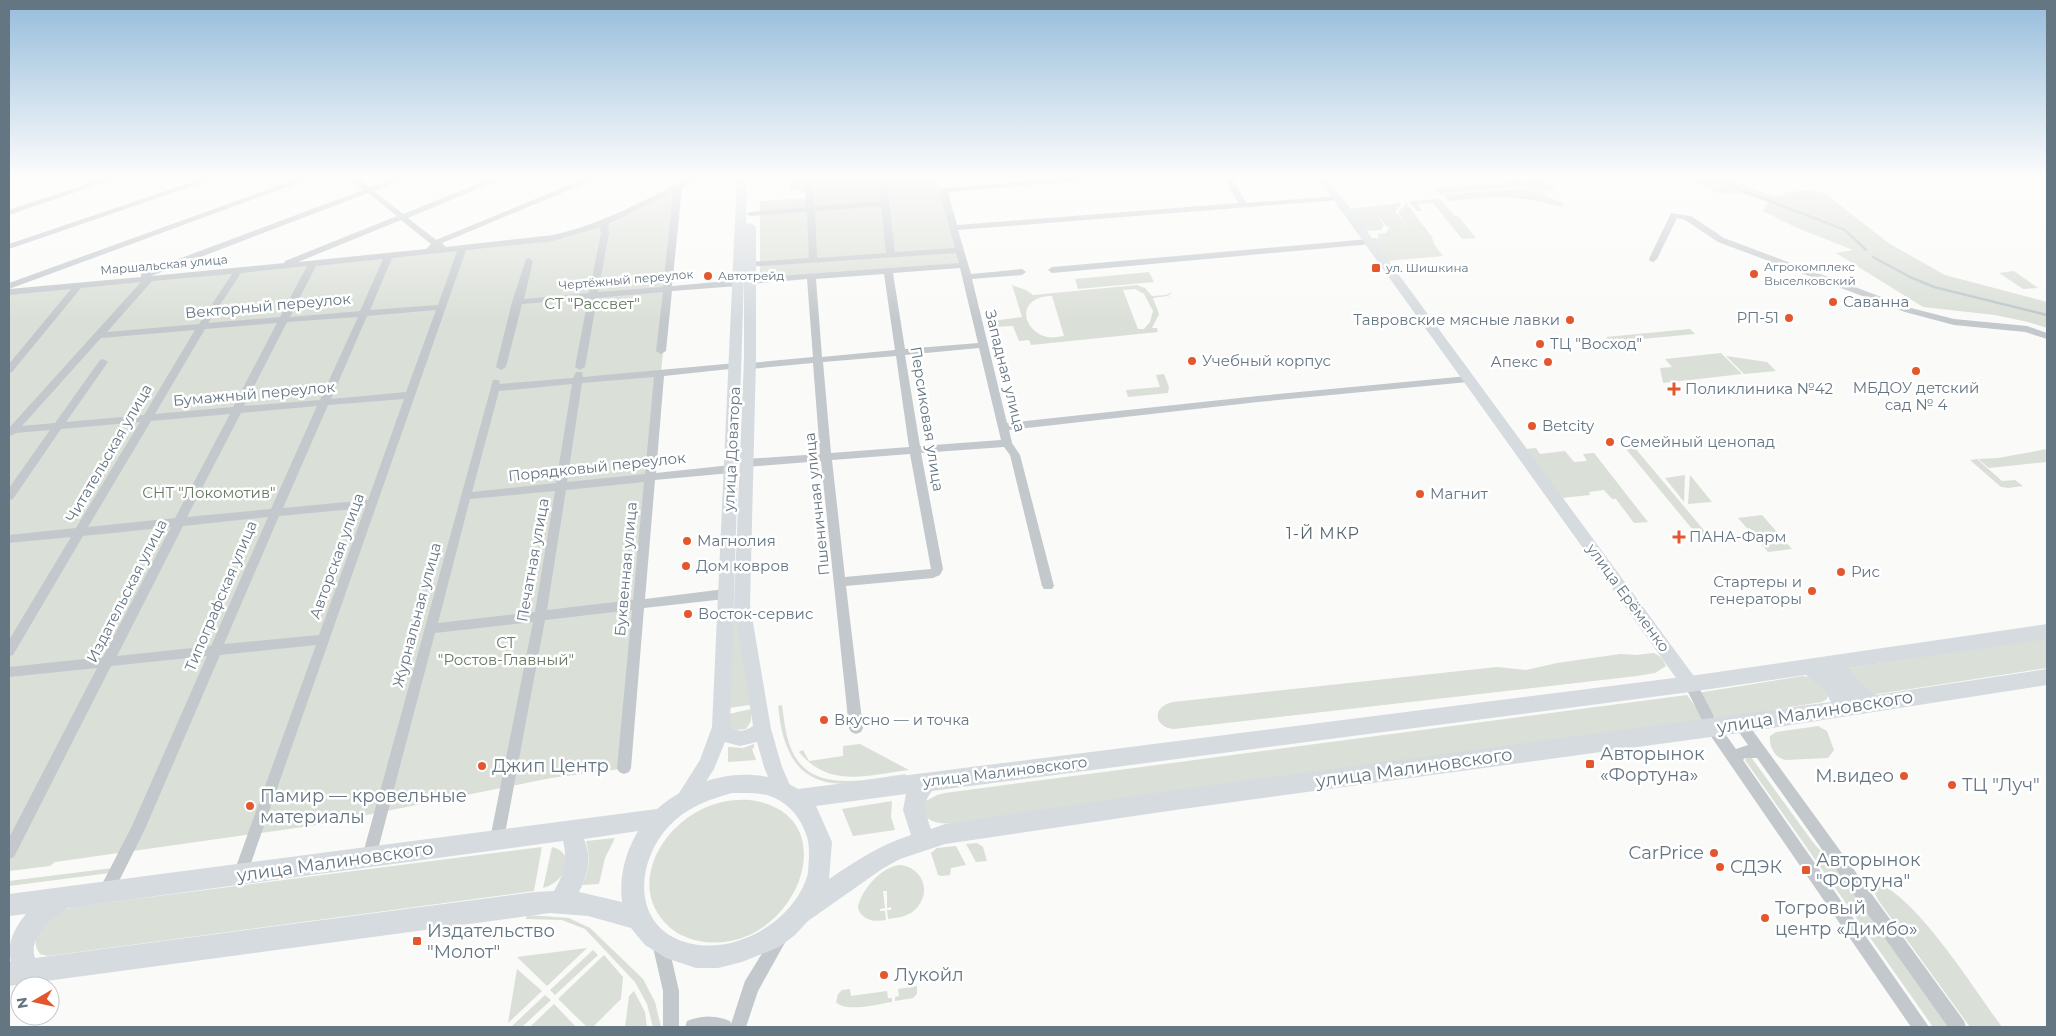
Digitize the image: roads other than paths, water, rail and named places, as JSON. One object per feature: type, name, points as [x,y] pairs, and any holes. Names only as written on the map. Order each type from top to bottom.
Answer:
[{"type":"highway","name":"улица Малиновского","points":[[790,795],[926,782],[1690,684],[2047,631]]},
{"type":"highway","points":[[1837,661],[1841,675],[1846,682],[1852,689],[1873,703]]},
{"type":"highway","points":[[1808,666],[1818,671],[1833,685],[1842,700],[1843,708]]},
{"type":"highway","name":"улица Малиновского","points":[[660,943],[681,953],[701,957],[721,957],[756,947],[874,862],[894,851],[946,834],[1165,802],[1713,728],[2047,677]]},
{"type":"highway","points":[[924,840],[914,813],[914,804],[915,795],[926,782]]},
{"type":"highway","points":[[660,943],[646,930],[633,904],[633,867],[640,849],[652,829],[683,801],[706,790],[732,784],[768,786],[790,795],[810,813],[821,840],[819,876],[793,920]]},
{"type":"highway","name":"улица Малиновского","points":[[9,905],[662,818]]},
{"type":"highway","points":[[561,901],[575,877],[578,866],[576,845],[569,830]]},
{"type":"highway","points":[[63,898],[42,914],[25,935],[21,945],[18,973],[535,903],[561,901],[588,904],[639,919]]},
{"type":"main road","name":"улица Доватора","points":[[743,225],[743,366],[746,463],[742,605],[762,729],[773,767],[790,795]]},
{"type":"main road","name":"улица Доватора","points":[[744,282],[750,265],[750,225]]},
{"type":"main road","name":"улица Ерёменко","points":[[1357,225],[1690,684]]},
{"type":"main road","name":"улица Доватора","points":[[683,801],[708,763],[721,727],[731,469],[743,366]]},
{"type":"main road","points":[[721,727],[726,734],[738,739],[752,736],[762,729]]},
{"type":"street","points":[[9,247],[73,225]]},
{"type":"street","points":[[9,286],[176,225]]},
{"type":"street","points":[[132,280],[276,225]]},
{"type":"street","points":[[278,267],[379,225]]},
{"type":"street","points":[[413,225],[435,243],[457,248]]},
{"type":"street","points":[[428,252],[435,243],[478,225]]},
{"type":"street","name":"Маршальская улица","points":[[9,292],[313,264],[553,238],[597,225]]},
{"type":"street","name":"Печатная улица","points":[[497,840],[540,616],[579,374],[605,233],[604,225]]},
{"type":"street","points":[[662,350],[674,225]]},
{"type":"street","points":[[811,225],[814,260]]},
{"type":"street","points":[[888,225],[891,255]]},
{"type":"street","points":[[954,228],[989,225]]},
{"type":"street","points":[[1653,259],[1669,225]]},
{"type":"street","points":[[1697,225],[1721,240],[1908,310],[1954,322],[2027,329],[2047,336]]},
{"type":"street","name":"Западная улица","points":[[954,228],[1007,444],[1015,455],[1048,586]]},
{"type":"street","points":[[1052,270],[1369,242]]},
{"type":"street","name":"Авторская улица","points":[[240,875],[441,307],[457,248]]},
{"type":"street","points":[[750,265],[960,250]]},
{"type":"street","name":"Типографская улица","points":[[106,892],[138,829],[389,256]]},
{"type":"street","points":[[500,367],[528,261]]},
{"type":"street","name":"Издательская улица","points":[[9,852],[313,264]]},
{"type":"street","name":"Чертёжный переулок","points":[[517,302],[811,276],[964,265]]},
{"type":"street","name":"Читательская улица","points":[[9,651],[202,326],[238,271]]},
{"type":"street","name":"Персиковая улица","points":[[841,582],[936,572],[937,569],[915,450],[888,271]]},
{"type":"street","points":[[967,277],[1022,272]]},
{"type":"street","name":"Пшеничная улица","points":[[811,276],[826,457],[856,728]]},
{"type":"street","points":[[10,432],[150,278]]},
{"type":"street","points":[[9,370],[79,285]]},
{"type":"street","name":"Векторный переулок","points":[[98,335],[441,307]]},
{"type":"street","points":[[579,374],[659,373],[982,345]]},
{"type":"street","points":[[9,496],[103,362]]},
{"type":"street","name":"Буквенная улица","points":[[624,768],[659,373]]},
{"type":"street","name":"Журнальная улица","points":[[369,857],[496,385],[579,374]]},
{"type":"street","points":[[1003,427],[1468,379]]},
{"type":"street","name":"Бумажный переулок","points":[[10,432],[147,418],[409,396]]},
{"type":"street","points":[[746,463],[1007,444]]},
{"type":"street","name":"Порядковый переулок","points":[[466,496],[731,469]]},
{"type":"street","points":[[9,539],[372,503]]},
{"type":"street","points":[[430,629],[726,594]]},
{"type":"street","points":[[9,672],[323,639]]},
{"type":"street","name":"улица Ерёменко","points":[[1690,684],[1713,728],[1921,1027]]},
{"type":"street","points":[[1740,724],[1958,1027]]},
{"type":"street","points":[[1735,759],[1744,752],[1762,754]]},
{"type":"street","points":[[738,1027],[751,986],[793,920]]},
{"type":"street","points":[[660,943],[671,991],[671,1027]]},
{"type":"street","points":[[693,1027],[709,1024],[724,1027]]},
{"type":"waterway","points":[[1833,225],[1845,230],[1866,250]]},
{"type":"waterway","points":[[1873,257],[1910,277],[1934,287],[2047,315]]},
{"type":"place","name":"ул. Шишкина","points":[[1376,268]]},
{"type":"place","name":"Агрокомплекс Выселковский","points":[[1754,274]]},
{"type":"place","name":"Автотрейд","points":[[708,276]]},
{"type":"place","name":"Саванна","points":[[1833,302]]},
{"type":"place","name":"РП-51","points":[[1789,318]]},
{"type":"place","name":"Тавровские мясные лавки","points":[[1570,320]]},
{"type":"place","name":"ТЦ \"Восход\"","points":[[1540,344]]},
{"type":"place","name":"Учебный корпус","points":[[1192,361]]},
{"type":"place","name":"Апекс","points":[[1548,362]]},
{"type":"place","name":"МБДОУ детский сад № 4","points":[[1916,371]]},
{"type":"place","name":"Поликлиника №42","points":[[1674,389]]},
{"type":"place","name":"Betcity","points":[[1532,426]]},
{"type":"place","name":"Семейный ценопад","points":[[1610,442]]},
{"type":"place","name":"Магнит","points":[[1420,494]]},
{"type":"place","name":"ПАНА-Фарм","points":[[1679,537]]},
{"type":"place","name":"Магнолия","points":[[687,541]]},
{"type":"place","name":"Дом ковров","points":[[686,566]]},
{"type":"place","name":"Рис","points":[[1841,572]]},
{"type":"place","name":"Стартеры и генераторы","points":[[1812,591]]},
{"type":"place","name":"Восток-сервис","points":[[688,614]]},
{"type":"place","name":"Вкусно — и точка","points":[[824,720]]},
{"type":"place","name":"Авторынок «Фортуна»","points":[[1590,764]]},
{"type":"place","name":"Джип Центр","points":[[482,766]]},
{"type":"place","name":"М.видео","points":[[1904,776]]},
{"type":"place","name":"ТЦ \"Луч\"","points":[[1952,785]]},
{"type":"place","name":"Памир — кровельные материалы","points":[[250,806]]},
{"type":"place","name":"CarPrice","points":[[1714,853]]},
{"type":"place","name":"СДЭК","points":[[1720,867]]},
{"type":"place","name":"Авторынок \"Фортуна\"","points":[[1806,870]]},
{"type":"place","name":"Тогровый центр «Димбо»","points":[[1765,918]]},
{"type":"place","name":"Издательство \"Молот\"","points":[[417,941]]},
{"type":"place","name":"Лукойл","points":[[884,975]]},
{"type":"district","name":"1-Й МКР","points":[[1323,533]]},
{"type":"park label","name":"СТ \"Рассвет\"","points":[[592,304]]},
{"type":"park label","name":"СНТ \"Локомотив\"","points":[[209,493]]},
{"type":"park label","name":"СТ \"Ростов-Главный\"","points":[[506,652]]}]
